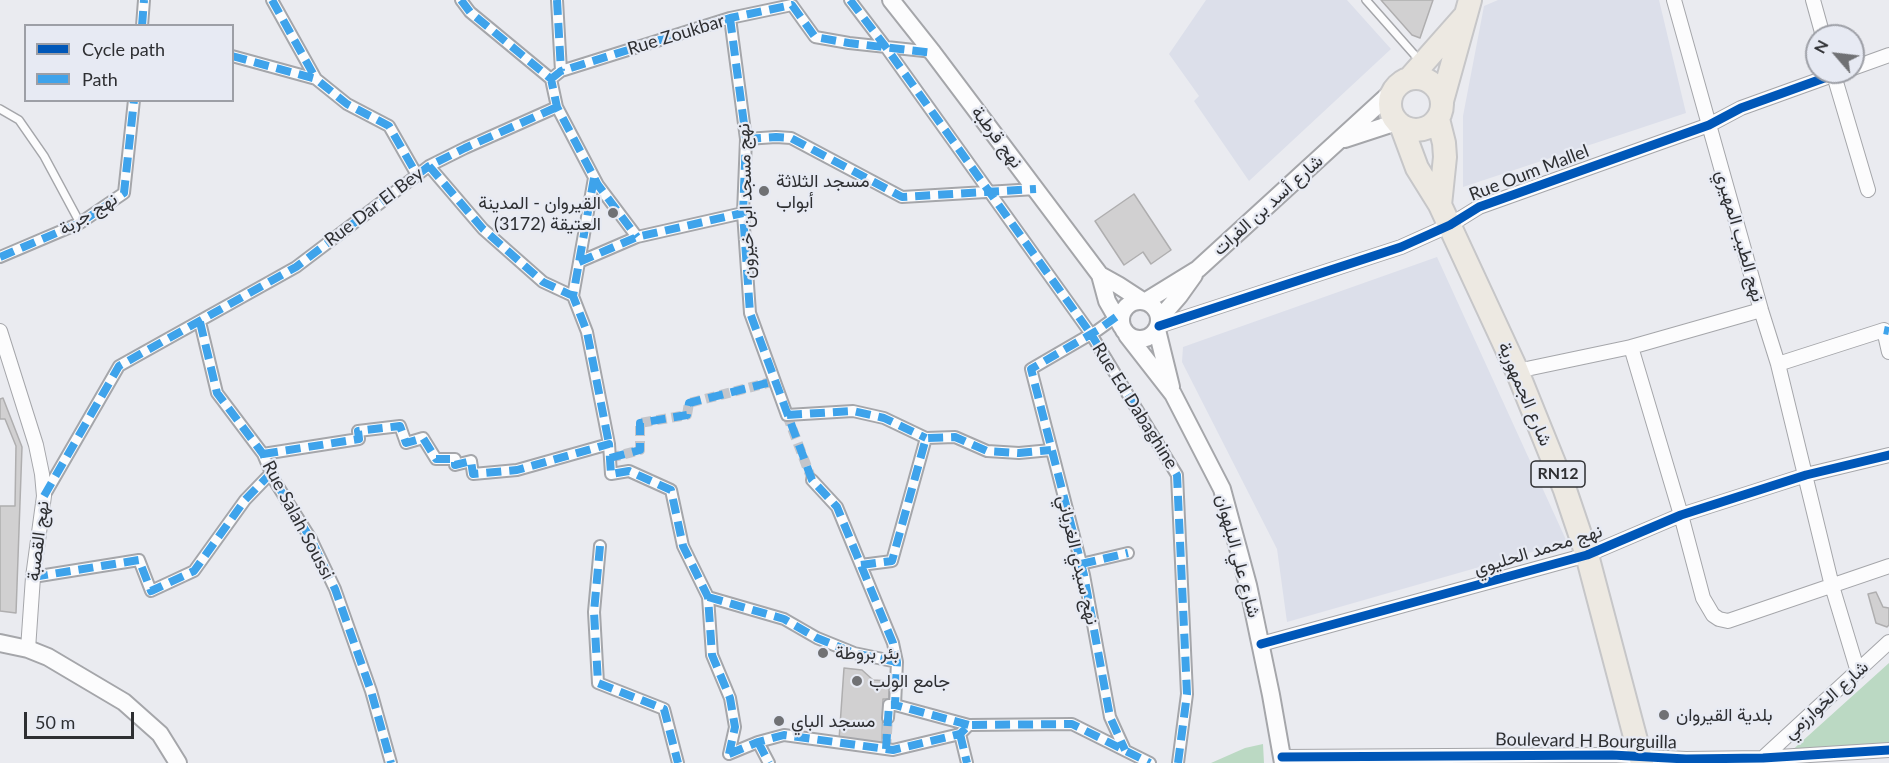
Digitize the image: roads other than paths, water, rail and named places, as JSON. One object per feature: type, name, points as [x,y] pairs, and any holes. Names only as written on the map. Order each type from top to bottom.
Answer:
[{"type":"main road","points":[[1468,7],[1440,110],[1425,129],[1408,129],[1393,116],[1390,102],[1468,7]]},
{"type":"main road","points":[[1409,77],[1431,82],[1441,94],[1440,110],[1445,157],[1443,191],[1445,215]]},
{"type":"main road","name":"شارع الجمهورية","points":[[1399,123],[1417,168],[1445,215],[1517,371],[1565,490],[1587,555],[1641,759]]},
{"type":"street","points":[[142,24],[144,0]]},
{"type":"street","points":[[272,0],[316,79],[347,104],[389,126],[417,175]]},
{"type":"street","points":[[461,0],[470,12],[551,79],[556,107],[594,178],[637,237]]},
{"type":"street","points":[[557,0],[561,71]]},
{"type":"street","name":"Rue Ed Dabaghine","points":[[850,0],[1091,334],[1177,475],[1187,694],[1178,763]]},
{"type":"street","name":"نهج قرطبة","points":[[891,0],[933,52],[1100,275]]},
{"type":"street","name":"نهج الطيب المهيري","points":[[1674,0],[1778,364],[1832,586],[1858,672]]},
{"type":"street","points":[[1813,0],[1820,24]]},
{"type":"street","name":"Rue Zoukbar","points":[[551,79],[561,71],[730,18],[792,5],[815,37],[933,52]]},
{"type":"street","name":"نهج مسجد ابن خيرون","points":[[730,18],[746,139],[743,213],[750,313],[787,415],[854,411],[884,418],[926,438]]},
{"type":"street","points":[[1865,64],[1889,56]]},
{"type":"street","points":[[234,57],[316,79]]},
{"type":"street","name":"شارع أسد بن الفرات","points":[[1198,269],[1409,77]]},
{"type":"street","name":"Rue Oum Mallel","points":[[1159,324],[1401,247],[1445,215],[1479,207],[1709,125],[1741,108],[1808,84]]},
{"type":"street","points":[[1839,84],[1868,189]]},
{"type":"street","name":"نهج جربة","points":[[0,257],[80,223],[124,193],[134,102]]},
{"type":"street","name":"Rue Dar El Bey","points":[[44,496],[119,366],[297,267],[429,166],[556,107]]},
{"type":"street","points":[[1338,142],[1399,123]]},
{"type":"street","points":[[746,139],[791,138],[902,196],[1036,189]]},
{"type":"street","points":[[429,166],[483,229],[543,282],[573,296]]},
{"type":"street","points":[[594,178],[573,296],[587,332],[609,444],[611,474],[629,471],[671,490],[682,546],[708,597],[712,656],[730,698],[735,727],[729,754],[758,742],[784,735],[892,750],[960,734],[969,725]]},
{"type":"street","points":[[579,262],[637,237],[743,213]]},
{"type":"street","points":[[1198,269],[1147,339],[1133,338],[1122,326],[1122,312],[1127,306],[1133,302],[1143,301],[1198,269]]},
{"type":"street","points":[[1100,275],[1158,310],[1173,394]]},
{"type":"street","points":[[1100,275],[1107,301],[1122,326],[1173,394]]},
{"type":"street","points":[[1517,371],[1630,347],[1761,310]]},
{"type":"street","name":"Rue Salah Soussi","points":[[200,322],[218,393],[263,454],[271,473],[311,539],[336,589],[371,691],[391,763]]},
{"type":"street","points":[[1091,334],[1122,326]]},
{"type":"street","points":[[1778,364],[1884,330],[1889,352]]},
{"type":"street","name":"نهج القصبة","points":[[0,331],[36,445],[44,496],[33,577],[28,649]]},
{"type":"street","name":"نهج سيدي الغرياني","points":[[1091,334],[1031,369],[1081,564],[1110,717],[1125,750]]},
{"type":"street","points":[[1630,347],[1681,515],[1703,598],[1713,615],[1728,621],[1889,566]]},
{"type":"street","name":"شارع علي البلهوان","points":[[1173,394],[1222,489],[1248,585],[1282,760]]},
{"type":"street","points":[[263,454],[359,439],[358,431],[400,426],[406,443],[423,438],[436,459],[455,459],[455,465],[471,461],[472,474],[517,470],[609,444]]},
{"type":"street","points":[[861,565],[892,561],[926,438],[955,437],[987,451],[1019,453],[1051,450]]},
{"type":"street","name":"نهج محمد الحليوي","points":[[1261,644],[1587,555],[1681,515],[1806,475],[1889,455]]},
{"type":"street","points":[[33,577],[139,560],[151,591],[194,571],[245,500],[271,473]]},
{"type":"street","points":[[812,480],[837,507],[893,643],[897,662],[895,705]]},
{"type":"street","points":[[600,546],[594,612],[598,683],[664,709],[678,763]]},
{"type":"street","points":[[1081,564],[1128,553]]},
{"type":"street","points":[[708,597],[784,619],[817,638],[854,653],[897,662]]},
{"type":"street","name":"شارع الخوارزمي","points":[[1763,758],[1889,642]]},
{"type":"street","points":[[0,643],[28,649],[48,657],[132,707],[164,739],[178,763]]},
{"type":"street","points":[[888,718],[889,705],[895,705],[969,725],[1072,724],[1150,763]]},
{"type":"street","points":[[150,727],[166,763]]},
{"type":"street","points":[[960,734],[967,763]]},
{"type":"street","points":[[758,742],[769,763]]},
{"type":"street","name":"Boulevard H Bourguilla","points":[[1282,760],[1763,758],[1889,750]]},
{"type":"lane","points":[[1366,0],[1409,77]]},
{"type":"lane","points":[[0,109],[19,120],[44,156],[80,223]]},
{"type":"tunnel","points":[[610,458],[640,450],[640,423],[687,415],[689,403],[775,381]]},
{"type":"tunnel","points":[[787,415],[812,480]]},
{"type":"tunnel","points":[[886,749],[888,718]]},
{"type":"place","name":"مسجد الثلاثة أبواب","points":[[764,191]]},
{"type":"place","name":"القيروان - المدينة العتيقة (3172)","points":[[613,213]]},
{"type":"place","name":"بئر بروطة","points":[[823,653]]},
{"type":"place","name":"جامع الولب","points":[[857,681]]},
{"type":"place","name":"بلدية القيروان","points":[[1664,715]]},
{"type":"place","name":"مسجد الباي","points":[[779,721]]}]
